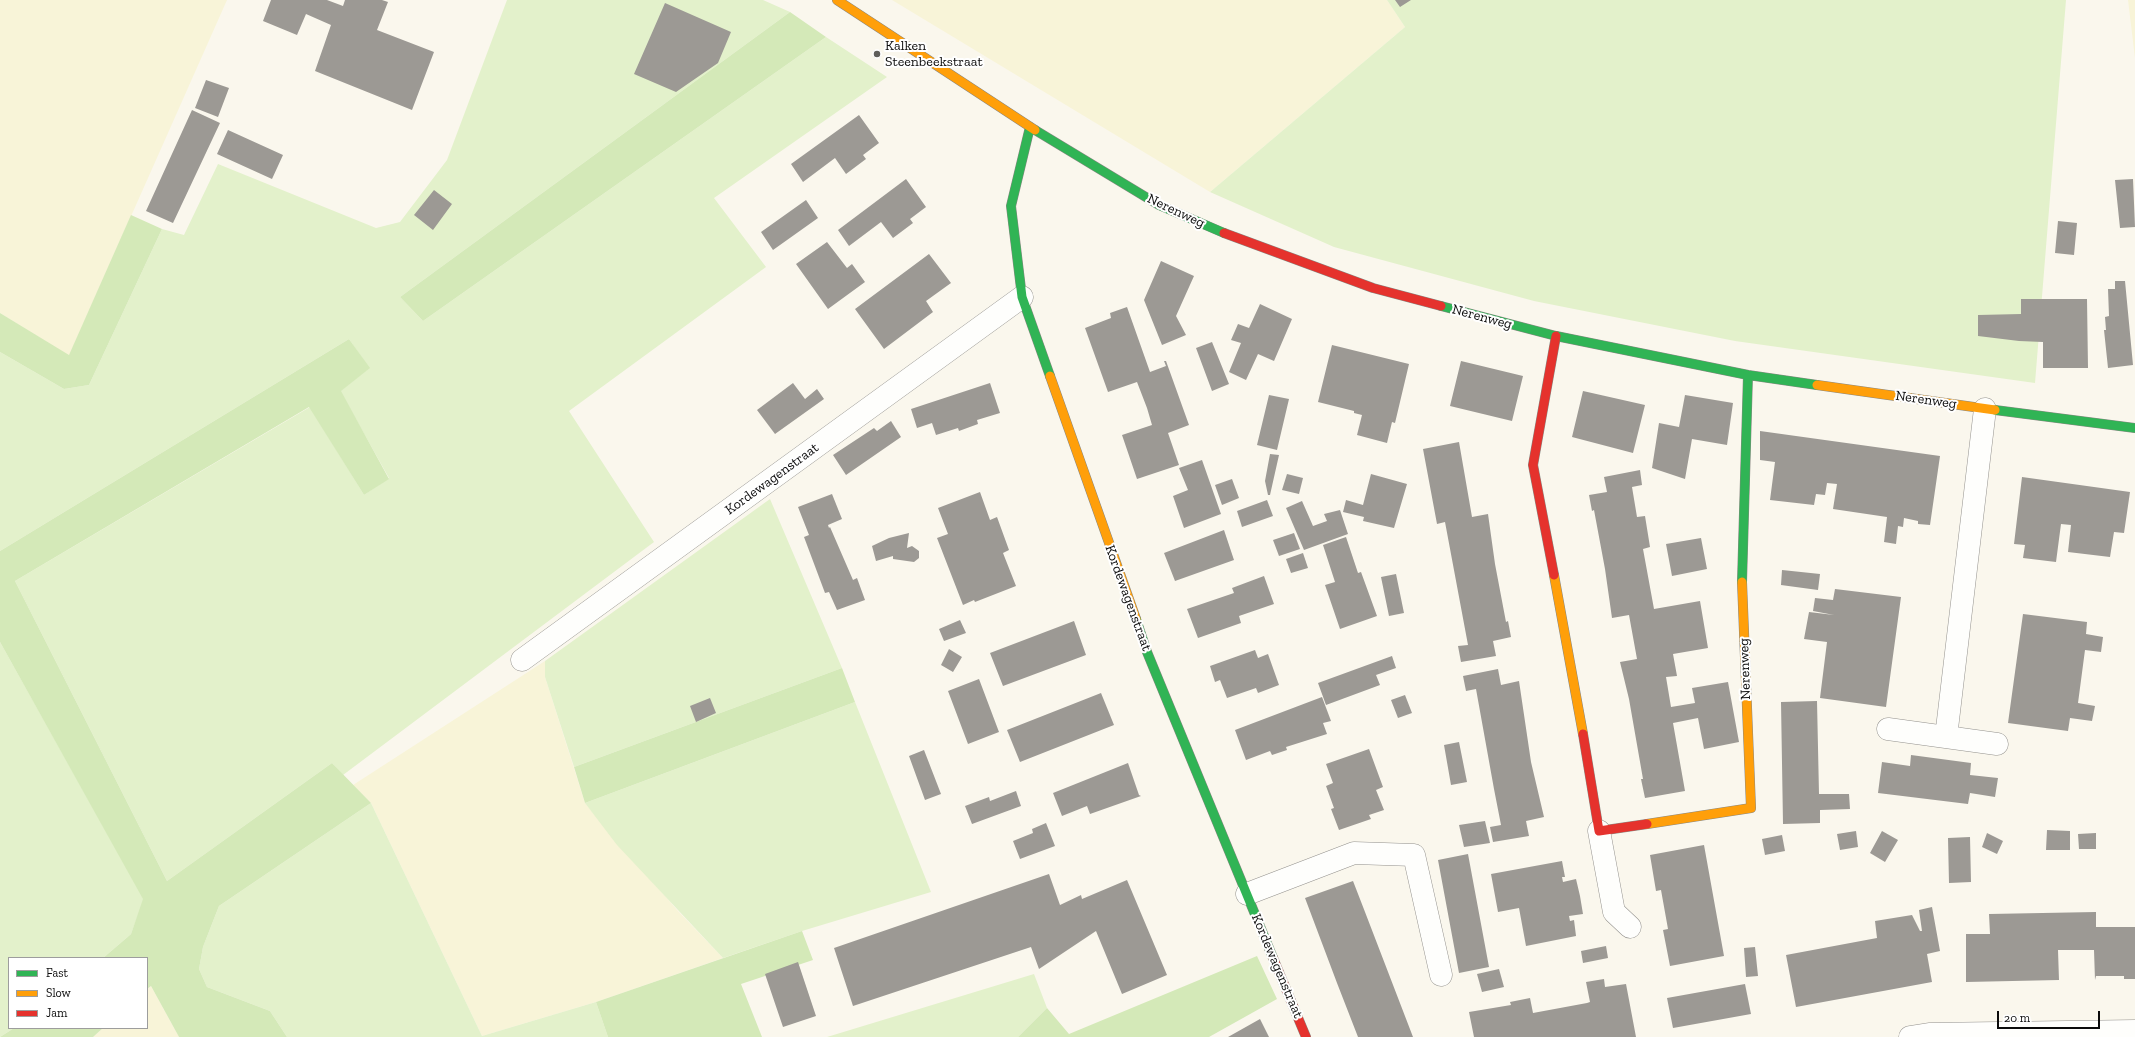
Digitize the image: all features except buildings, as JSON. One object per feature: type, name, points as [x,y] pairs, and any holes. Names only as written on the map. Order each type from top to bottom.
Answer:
[{"type":"street","name":"Nerenweg","points":[[836,0],[1030,127],[1159,205],[1233,237],[1373,288],[1556,336],[1748,375],[1985,409],[2135,428]]},
{"type":"street","name":"Kordewagenstraat","points":[[1030,127],[1010,206],[1022,297],[1147,652],[1306,1037]]},
{"type":"street","name":"Kordewagenstraat","points":[[522,660],[1022,297]]},
{"type":"street","points":[[1556,336],[1533,465],[1579,708],[1614,912],[1630,927]]},
{"type":"street","name":"Nerenweg","points":[[1599,831],[1751,808],[1742,592],[1748,375]]},
{"type":"street","points":[[1946,737],[1985,409]]},
{"type":"street","points":[[1888,729],[1997,744]]},
{"type":"street","points":[[1247,894],[1354,853],[1414,855],[1442,975]]},
{"type":"street","points":[[1923,1036],[2135,1031]]},
{"type":"shaded area","points":[[0,0],[227,0],[69,356],[0,313]]},
{"type":"shaded area","points":[[892,0],[1387,0],[1405,27],[1210,192]]},
{"type":"shaded area","points":[[2128,0],[2135,0],[2135,58]]},
{"type":"shaded area","points":[[545,661],[545,677],[585,803],[678,911],[723,958],[596,1002],[482,1036],[371,803],[353,785]]},
{"type":"shaded area","points":[[151,986],[179,1037],[93,1037],[102,1029],[148,1029],[148,988]]},
{"type":"green space","points":[[507,0],[763,0],[790,12],[400,297],[423,321],[826,37],[887,77],[714,198],[766,267],[569,411],[654,542],[343,775],[332,763],[167,881],[15,581],[310,407],[364,495],[389,478],[340,391],[369,368],[349,339],[0,551],[0,352],[64,389],[89,385],[162,229],[184,235],[218,164],[376,228],[400,222],[447,160]]},
{"type":"green space","points":[[1387,0],[2066,0],[2035,383],[1735,341],[1534,301],[1334,247],[1210,192],[1405,27]]},
{"type":"green space","points":[[790,12],[826,37],[423,321],[400,297]]},
{"type":"green space","points":[[131,215],[162,229],[89,385],[64,389],[0,352],[0,313],[69,355]]},
{"type":"green space","points":[[349,339],[370,368],[341,391],[389,479],[364,495],[309,407],[15,581],[167,881],[332,763],[371,803],[219,906],[203,947],[199,969],[207,987],[270,1011],[287,1037],[179,1037],[151,986],[148,988],[148,957],[104,957],[131,934],[143,899],[0,642],[0,551]]},
{"type":"green space","points":[[770,499],[842,668],[574,767],[545,677],[545,661]]},
{"type":"green space","points":[[0,642],[144,899],[131,934],[104,957],[8,957],[8,1029],[12,1029],[0,1037]]},
{"type":"green space","points":[[842,668],[855,702],[585,803],[574,767]]},
{"type":"green space","points":[[855,702],[931,892],[802,931],[723,958],[617,845],[585,803]]},
{"type":"green space","points":[[371,803],[482,1036],[596,1002],[608,1037],[287,1037],[270,1011],[207,987],[199,969],[203,947],[219,906]]},
{"type":"green space","points":[[802,931],[813,960],[741,984],[762,1037],[608,1037],[596,1002]]},
{"type":"green space","points":[[1257,956],[1277,999],[1209,1037],[1018,1037],[1047,1008],[1069,1034]]},
{"type":"green space","points":[[1034,974],[1047,1008],[1018,1037],[827,1037]]},
{"type":"green space","points":[[12,1029],[102,1029],[93,1037],[0,1037]]},
{"type":"traffic: fast","points":[[1030,127],[1011,206],[1022,297],[1050,376]]},
{"type":"traffic: fast","points":[[1035,130],[1159,205],[1224,233]]},
{"type":"traffic: fast","points":[[1441,306],[1556,336],[1748,375],[1817,385]]},
{"type":"traffic: fast","points":[[1742,582],[1748,375]]},
{"type":"traffic: fast","points":[[1995,410],[2135,428]]},
{"type":"traffic: fast","points":[[1136,619],[1147,652],[1273,958]]},
{"type":"traffic: slow","points":[[837,0],[1035,130]]},
{"type":"traffic: slow","points":[[1050,376],[1136,619]]},
{"type":"traffic: slow","points":[[1817,385],[1995,410]]},
{"type":"traffic: slow","points":[[1554,575],[1583,734]]},
{"type":"traffic: slow","points":[[1647,824],[1751,808],[1742,582]]},
{"type":"traffic: jam","points":[[1224,233],[1373,288],[1441,306]]},
{"type":"traffic: jam","points":[[1554,575],[1533,465],[1556,336]]},
{"type":"traffic: jam","points":[[1583,734],[1599,831],[1647,824]]},
{"type":"traffic: jam","points":[[1273,958],[1306,1037]]},
{"type":"place","name":"Kalken Steenbeekstraat","points":[[877,54]]}]
